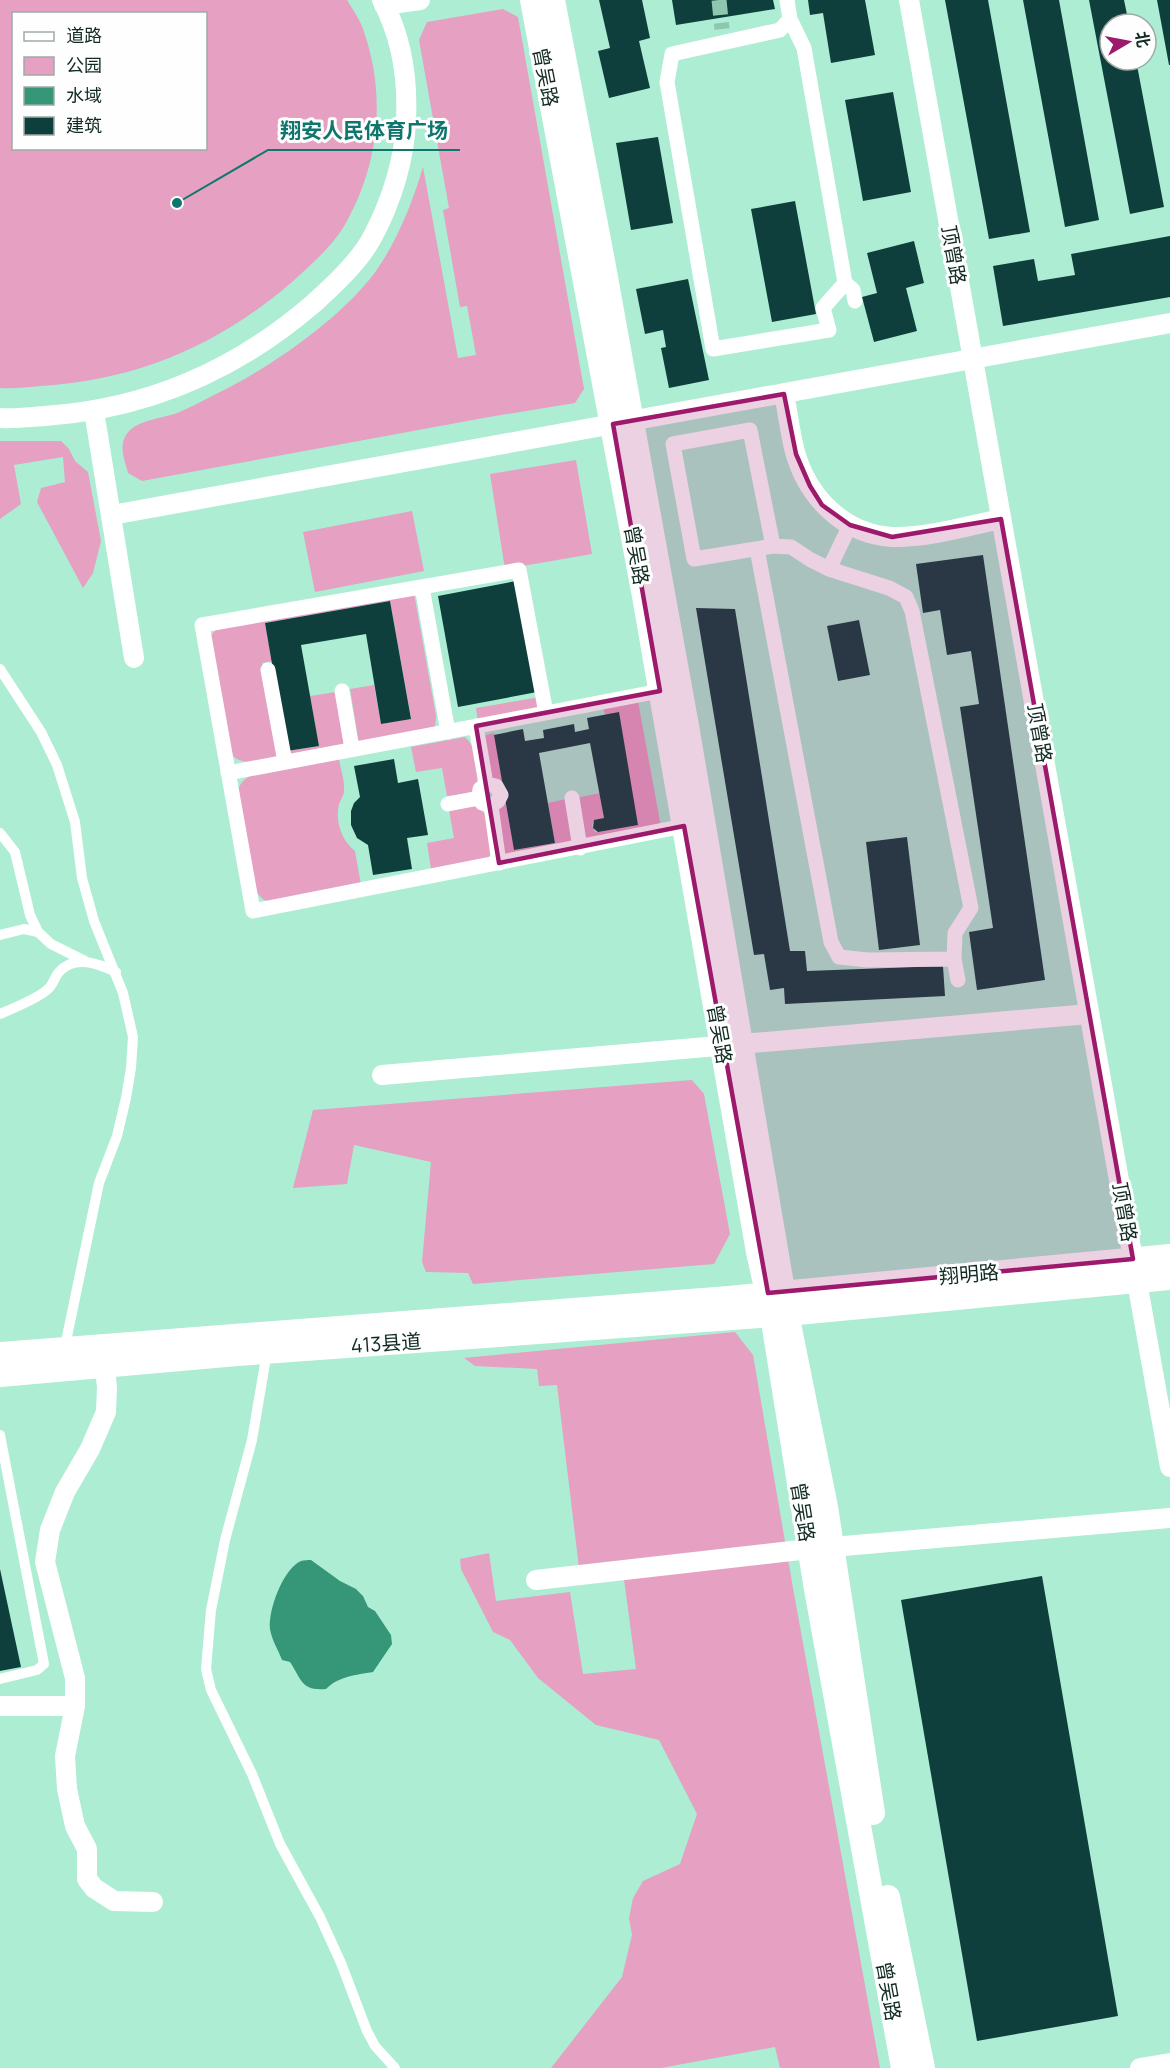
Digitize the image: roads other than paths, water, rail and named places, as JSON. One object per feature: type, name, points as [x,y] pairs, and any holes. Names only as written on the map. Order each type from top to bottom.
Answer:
[{"type":"street","points":[[0,418],[93,411],[149,398],[217,371],[287,326],[340,280],[373,238],[391,194],[405,144],[407,97],[403,61],[392,19],[383,3],[420,0]]},
{"type":"street","name":"曾吴路","points":[[532,0],[622,423],[660,691],[684,826],[732,1045]]},
{"type":"street","name":"曾吴路","points":[[553,0],[622,423],[821,1548],[923,2068]]},
{"type":"street","points":[[787,0],[790,19],[804,48],[845,283],[853,290],[855,301]]},
{"type":"street","name":"顶曾路","points":[[909,0],[1170,1467]]},
{"type":"street","points":[[790,19],[780,30],[724,35],[672,54],[667,82],[713,349],[829,330],[823,308],[845,283]]},
{"type":"street","points":[[112,514],[1170,323]]},
{"type":"street","points":[[784,394],[795,454],[810,486],[822,505],[860,531],[892,537],[922,535],[1001,519]]},
{"type":"street","points":[[93,411],[112,514],[134,658]]},
{"type":"street","points":[[773,546],[750,430],[673,444],[694,559],[773,546],[791,546],[829,569],[906,597],[912,611],[971,908],[955,933],[954,958],[958,980]]},
{"type":"street","points":[[829,569],[850,525]]},
{"type":"street","points":[[757,549],[831,942],[839,957],[868,960],[954,958]]},
{"type":"street","points":[[546,713],[519,570],[202,625],[254,911],[684,826]]},
{"type":"street","points":[[422,587],[448,732]]},
{"type":"street","points":[[268,670],[285,762]]},
{"type":"street","points":[[342,691],[352,749]]},
{"type":"street","points":[[228,773],[660,691]]},
{"type":"street","points":[[476,726],[485,796],[500,863]]},
{"type":"street","points":[[448,804],[485,796]]},
{"type":"street","points":[[572,798],[580,848]]},
{"type":"street","points":[[382,1075],[1089,1014]]},
{"type":"street","name":"翔明路","points":[[778,1303],[1135,1270],[1170,1256]]},
{"type":"street","name":"翔明路","points":[[1135,1270],[1170,1278]]},
{"type":"street","name":"413县道","points":[[0,1375],[62,1359],[103,1355],[729,1298],[778,1303]]},
{"type":"street","name":"413县道","points":[[103,1355],[267,1352],[778,1303]]},
{"type":"street","name":"413县道","points":[[0,1354],[62,1359]]},
{"type":"street","points":[[103,1355],[107,1387],[106,1412],[90,1449],[65,1492],[50,1530],[45,1562],[75,1678],[75,1706],[65,1756],[67,1789],[75,1826],[87,1849],[87,1879],[94,1888],[114,1900],[153,1902]]},
{"type":"street","points":[[536,1580],[821,1548],[1170,1518]]},
{"type":"street","name":"曾吴路","points":[[821,1548],[903,2068]]},
{"type":"street","points":[[0,1706],[75,1706]]},
{"type":"street","points":[[1140,2068],[1170,2062]]},
{"type":"lane","points":[[0,669],[41,732],[57,765],[75,822],[82,878],[94,921],[116,972],[133,1037],[132,1068],[117,1136],[99,1184],[92,1212],[62,1359]]},
{"type":"lane","points":[[0,834],[15,852],[30,915],[38,932],[51,944],[85,961],[100,964],[116,972]]},
{"type":"lane","points":[[0,935],[24,929],[38,932]]},
{"type":"lane","points":[[0,1014],[17,1008],[49,988],[60,971],[69,965],[85,961]]},
{"type":"lane","points":[[267,1352],[252,1440],[225,1540],[211,1610],[206,1669],[211,1690],[252,1774],[280,1844],[342,1963],[367,2031],[375,2046],[394,2068]]},
{"type":"lane","points":[[0,1435],[45,1664],[38,1670],[0,1679]]},
{"type":"water","points":[[311,1560],[340,1581],[356,1589],[391,1635],[392,1644],[373,1672],[342,1679],[326,1689],[312,1688],[303,1683],[290,1662],[282,1660],[270,1629],[274,1601],[288,1572],[301,1561]]},
{"type":"tunnel","points":[[719,0],[722,29]]},
{"type":"place","name":"翔安人民体育广场","points":[[177,203]]}]
